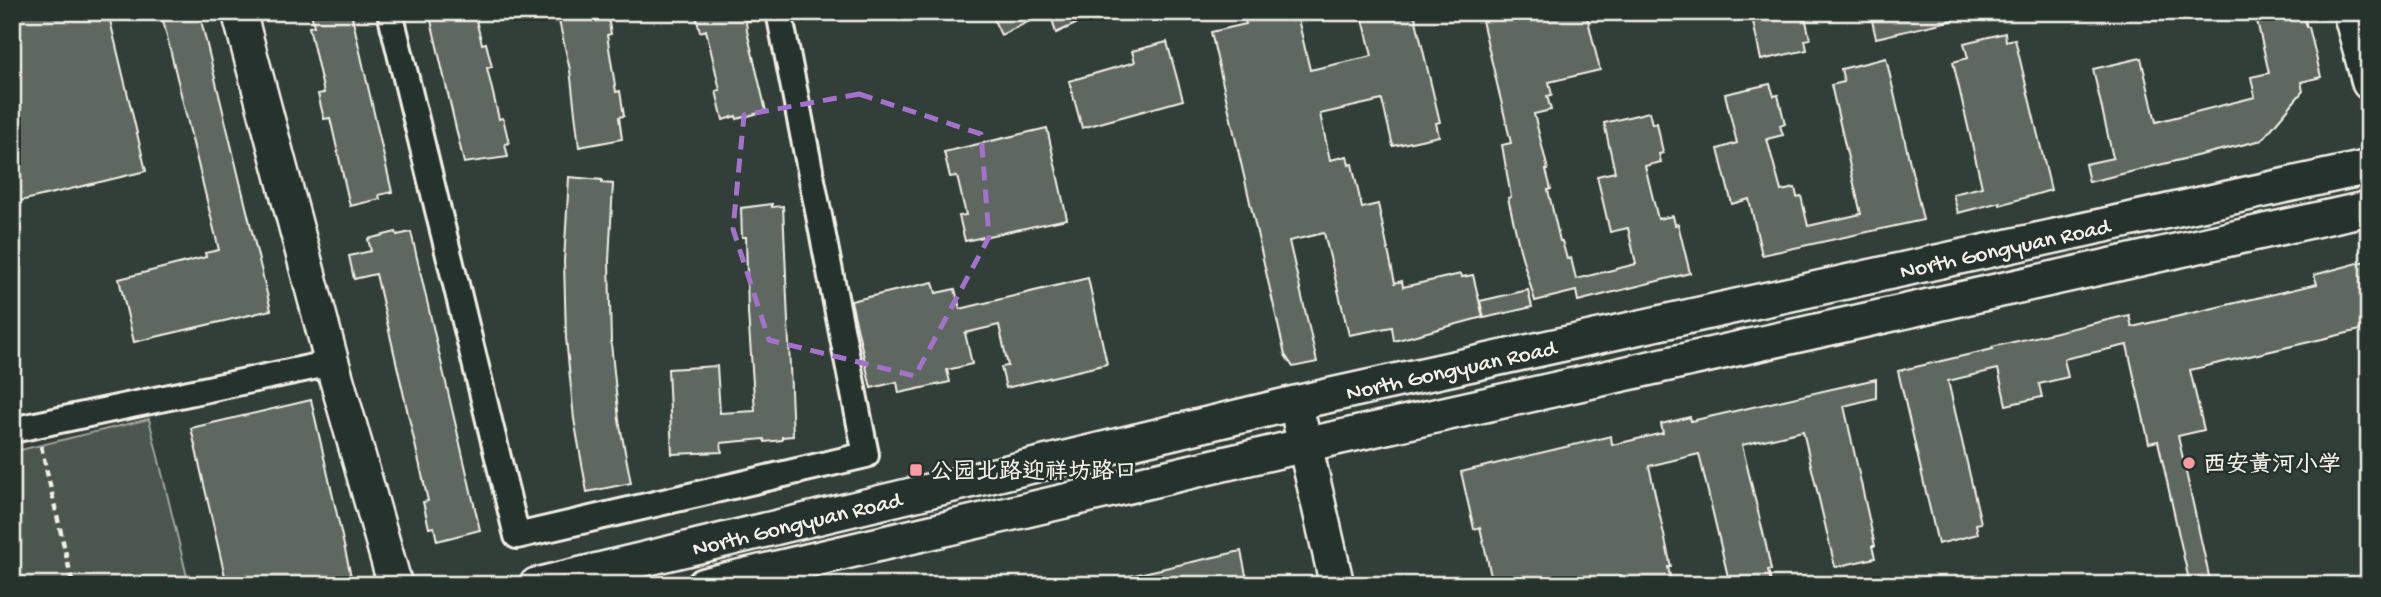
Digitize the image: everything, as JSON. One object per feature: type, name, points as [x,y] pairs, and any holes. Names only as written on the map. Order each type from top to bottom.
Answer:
[{"type":"main road","points":[[239,12],[332,363],[395,585]]},
{"type":"main road","points":[[2350,12],[2369,83]]},
{"type":"main road","name":"North Gongyuan Road","points":[[536,585],[1295,403],[2369,167]]},
{"type":"main road","name":"North Gongyuan Road","points":[[704,585],[1305,445],[2369,208]]},
{"type":"main road","points":[[1295,403],[1337,585]]},
{"type":"street","points":[[390,12],[517,536],[866,455],[779,12]]},
{"type":"street","points":[[12,430],[332,363]]},
{"type":"path","points":[[36,424],[73,585]]},
{"type":"highlighted area","points":[[859,94],[981,134],[989,237],[915,376],[769,340],[733,229],[744,115]]},
{"type":"shaded area","points":[[149,419],[189,585],[12,585],[12,452]]},
{"type":"building","points":[[12,12],[108,12],[146,171],[12,203]]},
{"type":"building","points":[[161,12],[199,12],[271,310],[134,342],[119,279],[206,257],[205,253],[219,250]]},
{"type":"building","points":[[311,12],[351,12],[392,192],[379,195],[380,199],[350,206],[330,118],[324,119],[318,94],[324,93],[309,27],[314,26]]},
{"type":"building","points":[[429,12],[474,12],[482,44],[486,43],[492,67],[487,68],[499,119],[503,118],[509,143],[505,144],[508,157],[464,163]]},
{"type":"building","points":[[557,12],[607,12],[611,34],[607,35],[616,92],[620,91],[624,116],[619,117],[622,139],[579,147],[570,70]]},
{"type":"building","points":[[695,12],[751,12],[752,20],[746,21],[747,31],[766,111],[723,120],[716,91],[720,90],[706,30],[700,32]]},
{"type":"building","points":[[990,12],[1048,12],[1001,35]]},
{"type":"building","points":[[1050,12],[1102,12],[1056,33]]},
{"type":"building","points":[[1276,12],[1292,12],[1293,20],[1298,19],[1310,70],[1372,56],[1362,15],[1372,12],[1414,12],[1440,122],[1436,123],[1439,136],[1393,146],[1382,100],[1320,114],[1330,160],[1347,156],[1349,165],[1352,164],[1362,208],[1378,204],[1395,283],[1402,281],[1403,287],[1461,274],[1462,277],[1473,275],[1483,317],[1394,341],[1392,327],[1349,335],[1324,233],[1289,241],[1317,362],[1293,367],[1285,355],[1211,32],[1246,24],[1245,19]]},
{"type":"building","points":[[1480,12],[1529,12],[1530,19],[1535,20],[1568,12],[1586,12],[1600,70],[1549,82],[1552,95],[1547,96],[1551,110],[1534,114],[1548,170],[1551,189],[1548,190],[1560,241],[1567,259],[1571,258],[1576,279],[1636,264],[1628,228],[1610,232],[1597,176],[1615,172],[1604,123],[1649,112],[1652,124],[1657,123],[1663,153],[1659,154],[1661,162],[1645,166],[1658,219],[1673,216],[1675,225],[1678,224],[1690,273],[1578,301],[1576,291],[1535,301],[1508,198],[1511,197],[1502,145],[1511,143]]},
{"type":"building","points":[[1751,12],[1804,12],[1810,39],[1805,40],[1807,50],[1761,60]]},
{"type":"building","points":[[1870,12],[1954,12],[1954,20],[1876,38]]},
{"type":"building","points":[[2255,12],[2303,12],[2321,77],[2301,82],[2303,91],[2262,140],[2089,182],[2085,164],[2113,158],[2093,69],[2141,58],[2156,122],[2255,97],[2251,77],[2269,73]]},
{"type":"building","points":[[2005,33],[2006,41],[2015,39],[2051,190],[2000,205],[2000,202],[1958,213],[1953,194],[1982,187],[1953,62],[1968,58],[1964,43]]},
{"type":"building","points":[[1167,42],[1183,100],[1082,128],[1069,81],[1135,62],[1132,51]]},
{"type":"building","points":[[1886,58],[1923,220],[1762,255],[1749,199],[1732,204],[1718,149],[1737,143],[1725,94],[1770,84],[1774,96],[1778,95],[1785,124],[1780,126],[1783,135],[1767,139],[1781,191],[1795,188],[1797,197],[1801,196],[1808,226],[1861,214],[1831,85],[1844,82],[1841,69]]},
{"type":"building","points":[[1047,128],[1067,219],[965,241],[959,216],[966,215],[957,176],[950,177],[944,152]]},
{"type":"building","points":[[569,177],[602,180],[602,183],[613,184],[609,261],[611,343],[619,420],[631,483],[587,492],[574,419],[566,338],[564,261]]},
{"type":"building","points":[[772,204],[772,207],[783,206],[793,436],[765,442],[764,439],[721,443],[722,452],[672,454],[668,369],[717,366],[720,413],[755,411],[746,237],[742,237],[741,208]]},
{"type":"building","points":[[396,232],[397,235],[411,232],[480,530],[437,541],[434,527],[429,528],[423,502],[428,501],[376,274],[354,279],[349,256],[371,251],[368,239]]},
{"type":"building","points":[[2369,260],[2369,328],[2190,370],[2204,430],[2178,436],[2211,585],[2190,585],[2158,441],[2149,443],[2127,345],[2064,359],[2068,377],[2039,384],[2042,397],[2006,405],[1998,369],[1948,381],[1981,523],[1976,524],[1978,534],[1938,544],[1898,371],[2129,315],[2132,327],[2317,284],[2314,275]]},
{"type":"building","points":[[1088,278],[1107,364],[1006,388],[1001,367],[1008,366],[999,325],[965,333],[972,364],[947,370],[950,382],[899,393],[897,382],[871,388],[851,301],[933,282],[936,293],[955,289],[960,309]]},
{"type":"building","points":[[1528,290],[1532,307],[1484,318],[1480,301]]},
{"type":"building","points":[[1876,379],[1876,398],[1844,406],[1875,546],[1872,546],[1875,558],[1835,567],[1803,431],[1742,445],[1766,545],[1771,582],[1730,585],[1699,454],[1649,466],[1671,567],[1668,567],[1672,585],[1493,585],[1480,527],[1474,529],[1461,472],[1611,436],[1612,445],[1663,433],[1661,424],[1690,417],[1691,421]]},
{"type":"building","points":[[311,400],[353,585],[227,585],[191,428]]},
{"type":"building","points":[[1241,551],[1248,585],[1126,585],[1125,577]]},
{"type":"place","name":"西安黄河小学","points":[[2189,463]]},
{"type":"place","name":"公园北路迎祥坊路口","points":[[916,470]]}]
